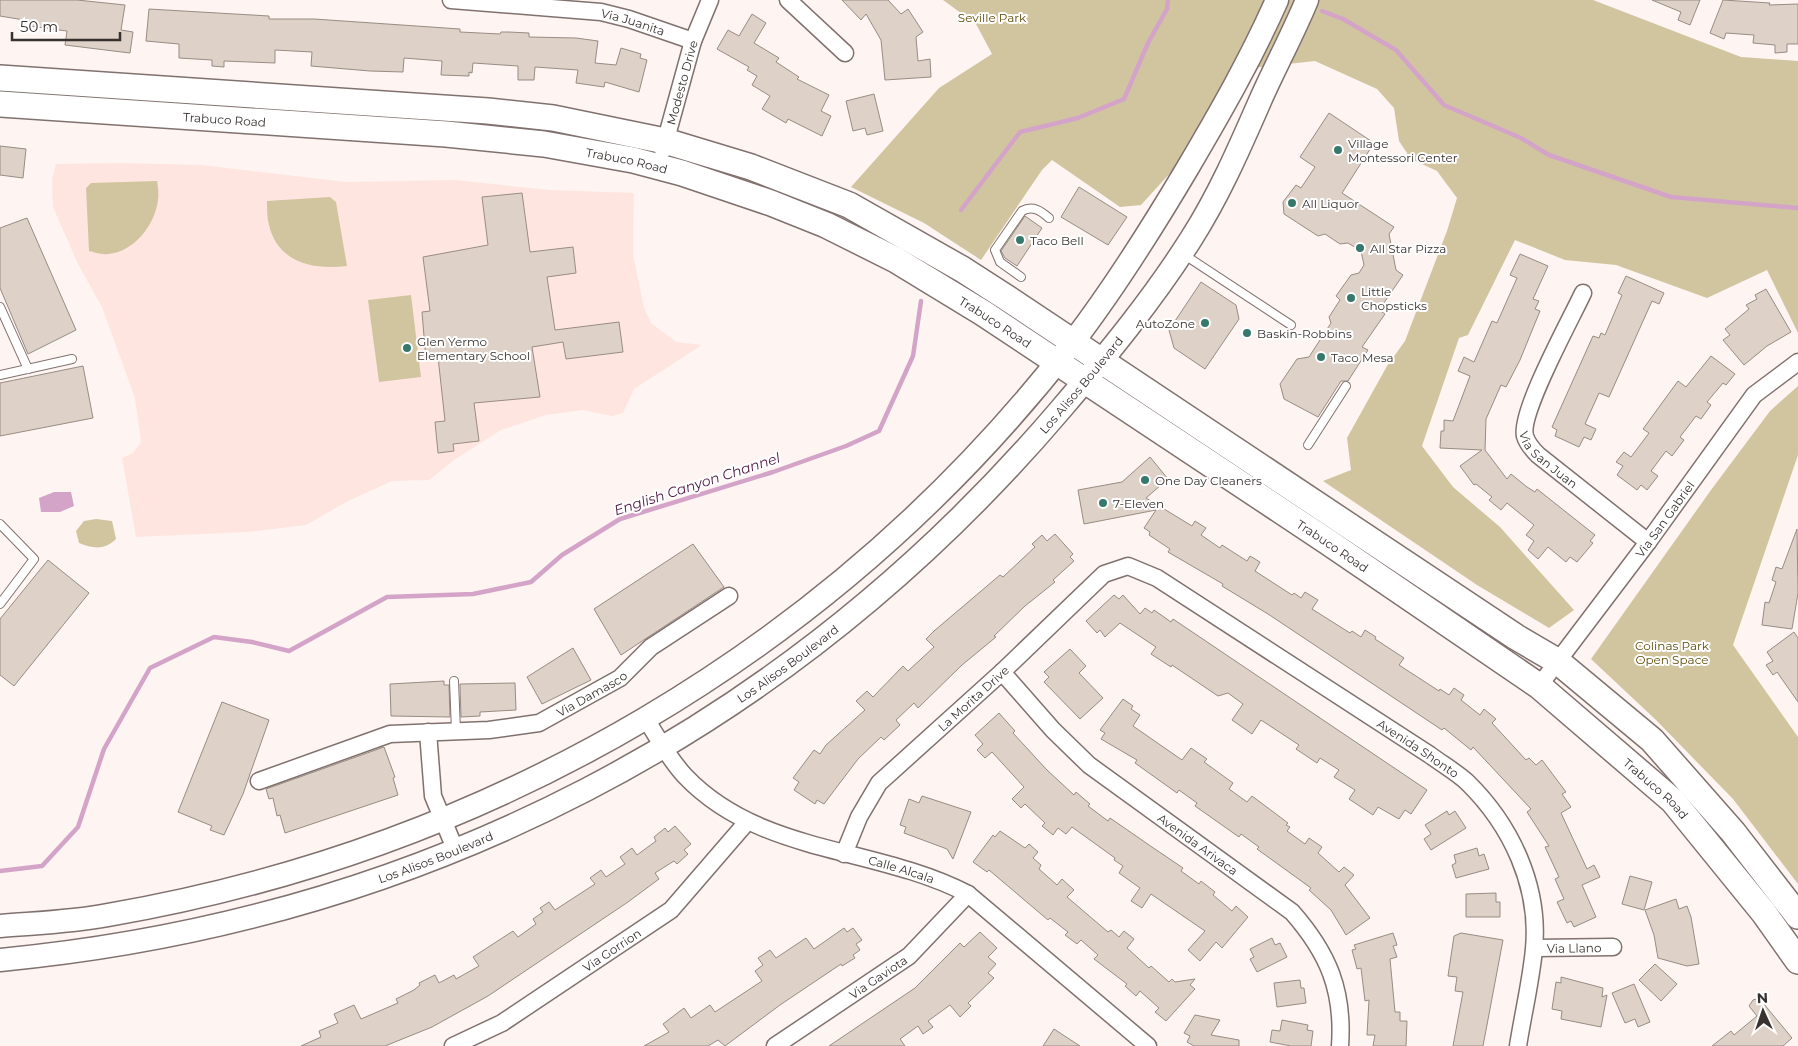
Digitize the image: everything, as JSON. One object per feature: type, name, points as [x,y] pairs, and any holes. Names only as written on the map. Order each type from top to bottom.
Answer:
[{"type":"main road","points":[[0,926],[106,916],[226,890],[337,859],[444,820],[575,760],[646,719],[754,649],[823,597],[884,546],[976,455],[1073,342],[1145,240],[1216,120],[1255,49],[1278,0]]},
{"type":"main road","name":"Los Alisos Boulevard","points":[[0,960],[127,944],[222,925],[323,898],[456,851],[536,815],[664,747],[784,668],[845,622],[894,580],[998,479],[1086,381],[1161,284],[1222,186],[1307,0]]},
{"type":"main road","name":"Trabuco Road","points":[[0,78],[519,114],[596,126],[665,141],[751,167],[849,205],[962,269],[1516,637],[1557,661],[1652,740],[1733,832],[1798,916]]},
{"type":"main road","name":"Trabuco Road","points":[[0,104],[495,138],[590,151],[659,167],[763,200],[826,225],[928,278],[1328,542],[1539,686],[1673,801],[1764,912],[1798,961]]},
{"type":"main road","points":[[1216,120],[1247,133]]},
{"type":"street","name":"Via Juanita","points":[[451,0],[601,12],[629,19],[692,41]]},
{"type":"street","name":"Modesto Drive","points":[[659,167],[692,41],[710,0]]},
{"type":"street","points":[[788,0],[800,8],[845,53]]},
{"type":"street","name":"Via San Juan","points":[[1583,293],[1528,409],[1524,435],[1529,446],[1538,455],[1648,542]]},
{"type":"street","name":"Via San Gabriel","points":[[1539,686],[1648,542],[1754,394],[1798,362]]},
{"type":"street","name":"La Morita Drive","points":[[844,854],[859,817],[879,783],[1002,672],[1104,574],[1128,566]]},
{"type":"street","name":"Avenida Shonto","points":[[1128,566],[1157,578],[1430,755],[1466,782],[1494,813],[1517,850],[1531,890],[1535,948],[1518,1046]]},
{"type":"street","name":"Via Damasco","points":[[259,781],[390,734],[489,730],[539,723],[620,678],[650,647],[729,596]]},
{"type":"street","name":"Avenida Arivaca","points":[[1002,672],[1053,730],[1090,765],[1292,912],[1312,935],[1326,959],[1337,990],[1342,1026],[1340,1046]]},
{"type":"street","name":"Calle Alcala","points":[[646,719],[684,775],[704,794],[747,822],[794,840],[941,880],[968,894],[1137,1043]]},
{"type":"street","points":[[428,732],[433,796],[456,851]]},
{"type":"street","name":"Via Gorrion","points":[[453,1046],[502,1023],[671,910],[747,822]]},
{"type":"street","name":"Via Gaviota","points":[[775,1046],[909,956],[968,894]]},
{"type":"street","name":"Via Llano","points":[[1535,948],[1612,947]]},
{"type":"lane","points":[[1020,277],[1000,262],[995,250],[1022,211],[1028,208],[1035,208],[1049,218]]},
{"type":"lane","points":[[1181,253],[1291,325]]},
{"type":"lane","points":[[0,307],[28,369]]},
{"type":"lane","points":[[0,375],[72,360]]},
{"type":"lane","points":[[1308,445],[1346,386]]},
{"type":"lane","points":[[0,524],[34,559],[0,604]]},
{"type":"lane","points":[[454,681],[456,731]]},
{"type":"shaded area","name":"Glen Yermo Elementary School","points":[[56,164],[202,165],[346,182],[454,180],[550,190],[634,193],[633,254],[644,308],[651,323],[676,342],[702,345],[634,389],[623,413],[612,416],[583,410],[546,415],[501,430],[454,460],[429,480],[392,481],[348,501],[306,525],[247,532],[136,537],[122,458],[133,453],[141,442],[135,398],[102,307],[78,264],[53,207],[52,179]]},
{"type":"shaded area","points":[[54,492],[71,492],[74,506],[60,512],[41,512],[39,498]]},
{"type":"green space","name":"Seville Park","points":[[943,0],[1593,0],[1741,57],[1798,61],[1798,333],[1767,270],[1707,298],[1616,265],[1565,260],[1515,240],[1468,335],[1459,338],[1422,446],[1453,487],[1500,527],[1574,610],[1549,628],[1477,585],[1323,481],[1351,470],[1347,438],[1387,366],[1405,341],[1447,231],[1457,198],[1437,171],[1411,159],[1399,141],[1394,108],[1377,89],[1315,61],[1253,68],[1213,126],[1141,205],[1120,207],[1052,160],[1042,170],[981,260],[924,223],[851,187],[939,88],[992,54],[976,24]]},
{"type":"green space","points":[[157,181],[156,209],[153,219],[142,236],[134,243],[117,252],[101,254],[89,251],[86,188],[91,183]]},
{"type":"green space","points":[[330,197],[336,202],[347,266],[322,267],[310,265],[289,256],[280,248],[274,238],[268,222],[267,201]]},
{"type":"green space","points":[[411,295],[421,377],[379,382],[368,300]]},
{"type":"green space","name":"Colinas Park Open Space","points":[[1798,386],[1798,455],[1733,645],[1798,737],[1798,884],[1733,799],[1656,720],[1591,659],[1711,490],[1770,411]]},
{"type":"green space","points":[[96,519],[112,521],[116,539],[103,547],[79,543],[76,531],[84,521]]},
{"type":"building","points":[[0,0],[77,0],[125,5],[121,30],[133,32],[130,53],[65,45],[67,31],[29,26],[30,21],[0,16]]},
{"type":"building","points":[[842,0],[888,0],[901,14],[908,9],[923,32],[916,37],[918,61],[930,59],[931,77],[885,80],[881,40],[866,14],[861,20]]},
{"type":"building","points":[[1652,0],[1700,0],[1690,25],[1678,20],[1681,12]]},
{"type":"building","points":[[1723,0],[1770,3],[1769,5],[1798,4],[1798,44],[1787,44],[1787,52],[1775,53],[1775,45],[1753,43],[1754,35],[1726,33],[1724,39],[1710,33]]},
{"type":"building","points":[[149,9],[269,16],[269,19],[314,19],[460,29],[460,32],[529,33],[529,37],[576,38],[598,41],[595,63],[616,65],[621,48],[641,54],[640,58],[647,60],[639,92],[605,82],[604,87],[576,83],[578,70],[535,67],[534,80],[518,80],[518,66],[473,63],[472,73],[469,72],[469,76],[441,75],[442,61],[404,58],[403,72],[370,71],[311,66],[312,52],[275,50],[275,63],[224,61],[224,67],[212,66],[212,60],[179,58],[179,44],[146,41]]},
{"type":"building","points":[[752,14],[766,23],[754,43],[779,58],[776,62],[799,77],[797,79],[829,95],[821,111],[831,116],[822,136],[788,119],[786,123],[762,109],[770,96],[752,85],[757,76],[747,70],[749,67],[717,49],[728,30],[739,36]]},
{"type":"building","points":[[874,94],[883,131],[867,135],[865,128],[853,131],[846,101]]},
{"type":"building","points":[[1329,113],[1374,143],[1342,193],[1394,227],[1389,234],[1396,270],[1403,275],[1379,310],[1385,314],[1362,347],[1368,350],[1348,381],[1341,381],[1318,417],[1284,399],[1280,384],[1297,359],[1309,357],[1331,323],[1329,317],[1340,300],[1336,296],[1351,275],[1359,273],[1364,265],[1361,251],[1348,243],[1340,244],[1325,234],[1318,236],[1284,214],[1283,202],[1296,185],[1301,188],[1315,167],[1300,157]]},
{"type":"building","points":[[0,146],[26,149],[23,178],[0,175]]},
{"type":"building","points":[[1079,187],[1127,217],[1108,245],[1061,217]]},
{"type":"building","name":"Glen Yermo Elementary School","points":[[522,193],[530,252],[573,247],[576,273],[547,277],[555,330],[619,322],[623,352],[566,359],[563,342],[532,347],[540,397],[474,403],[479,441],[453,444],[454,451],[438,453],[435,422],[445,421],[438,357],[426,360],[422,312],[430,311],[423,257],[488,245],[482,197]]},
{"type":"building","name":"Taco Bell","points":[[1025,216],[1042,228],[1017,266],[1005,258],[1001,251]]},
{"type":"building","points":[[27,218],[76,330],[28,354],[0,288],[0,228]]},
{"type":"building","points":[[1520,254],[1548,266],[1533,299],[1539,301],[1535,309],[1540,311],[1520,360],[1506,387],[1501,385],[1486,419],[1485,450],[1507,479],[1511,474],[1535,492],[1537,489],[1595,535],[1590,541],[1593,543],[1577,562],[1570,557],[1566,562],[1548,547],[1538,559],[1528,550],[1534,541],[1526,535],[1534,525],[1507,503],[1501,510],[1489,500],[1492,497],[1476,484],[1474,485],[1460,466],[1482,450],[1440,448],[1441,431],[1444,431],[1444,420],[1453,421],[1470,376],[1458,371],[1464,357],[1474,362],[1492,321],[1497,323],[1517,278],[1510,275]]},
{"type":"building","points":[[1626,276],[1664,293],[1659,304],[1652,301],[1609,397],[1599,393],[1585,424],[1596,429],[1591,440],[1584,437],[1579,447],[1555,436],[1557,430],[1552,427],[1593,336],[1599,338],[1601,333],[1605,335],[1622,295],[1618,293]]},
{"type":"building","name":"AutoZone","points":[[1201,282],[1236,305],[1239,319],[1205,369],[1174,348],[1169,330]]},
{"type":"building","points":[[1766,289],[1791,332],[1767,346],[1744,365],[1723,340],[1730,335],[1725,329],[1749,309],[1746,305],[1757,299],[1755,295]]},
{"type":"building","points":[[1711,356],[1735,374],[1726,385],[1723,383],[1707,402],[1711,405],[1701,419],[1696,416],[1680,437],[1684,440],[1672,456],[1666,451],[1651,471],[1658,476],[1647,490],[1641,485],[1637,490],[1617,475],[1623,466],[1616,462],[1624,452],[1631,457],[1649,433],[1643,429],[1678,381],[1686,387]]},
{"type":"building","points":[[83,366],[93,418],[0,436],[0,383]]},
{"type":"building","points":[[1150,457],[1168,479],[1146,498],[1192,526],[1195,521],[1206,528],[1201,535],[1220,548],[1222,545],[1247,561],[1250,556],[1260,562],[1255,571],[1292,595],[1294,593],[1301,598],[1305,592],[1318,600],[1312,609],[1350,633],[1352,631],[1361,637],[1365,630],[1376,637],[1375,639],[1404,658],[1399,665],[1439,691],[1440,689],[1449,695],[1454,688],[1464,695],[1461,700],[1480,715],[1484,709],[1496,719],[1492,723],[1526,760],[1529,758],[1536,765],[1542,760],[1566,792],[1562,794],[1571,807],[1561,813],[1587,869],[1594,865],[1600,877],[1582,885],[1596,917],[1574,927],[1571,921],[1567,923],[1557,902],[1564,899],[1555,879],[1559,877],[1545,847],[1549,846],[1527,812],[1531,809],[1473,747],[1471,750],[1444,728],[1442,730],[1268,614],[1222,586],[1223,584],[1168,552],[1170,549],[1149,535],[1150,532],[1144,528],[1156,510],[1084,524],[1078,490],[1122,482]]},
{"type":"building","points":[[1797,529],[1798,593],[1792,629],[1762,625],[1765,602],[1769,603],[1776,582],[1772,580],[1776,567],[1782,569]]},
{"type":"building","points":[[1055,534],[1073,554],[1070,557],[1074,561],[1053,580],[1055,582],[1025,606],[994,636],[996,637],[962,665],[918,708],[914,703],[896,720],[900,725],[884,740],[881,737],[858,759],[824,804],[817,800],[815,804],[794,790],[799,782],[793,778],[814,750],[820,754],[826,745],[865,710],[856,701],[867,691],[873,697],[903,666],[908,671],[934,647],[926,639],[934,631],[1000,575],[1003,577],[1035,547],[1032,544],[1042,535],[1047,541]]},
{"type":"building","points":[[693,544],[724,587],[621,655],[594,609]]},
{"type":"building","points":[[48,560],[89,593],[14,686],[0,675],[0,619]]},
{"type":"building","points":[[1114,595],[1119,599],[1123,595],[1140,614],[1145,608],[1152,613],[1154,610],[1171,622],[1173,619],[1427,790],[1411,814],[1405,810],[1399,819],[1378,807],[1373,815],[1349,799],[1355,790],[1334,777],[1339,770],[1320,758],[1317,763],[1296,749],[1299,745],[1261,720],[1252,734],[1232,720],[1243,704],[1228,693],[1218,696],[1172,665],[1171,667],[1151,654],[1156,647],[1120,623],[1105,637],[1100,630],[1097,633],[1086,621]]},
{"type":"building","points":[[1794,632],[1798,638],[1798,702],[1777,672],[1773,675],[1766,665],[1773,661],[1767,652]]},
{"type":"building","points":[[573,648],[591,680],[542,704],[527,677]]},
{"type":"building","points":[[1070,649],[1086,666],[1079,673],[1103,698],[1080,719],[1044,682],[1049,677],[1044,672]]},
{"type":"building","points":[[444,681],[444,685],[449,685],[450,717],[391,716],[390,684]]},
{"type":"building","points":[[515,683],[516,710],[480,712],[480,716],[461,717],[460,684]]},
{"type":"building","points":[[1123,699],[1133,706],[1131,709],[1140,715],[1133,726],[1182,760],[1191,748],[1207,759],[1204,762],[1233,783],[1229,789],[1247,802],[1252,796],[1288,823],[1286,825],[1290,827],[1287,831],[1305,844],[1309,838],[1322,847],[1318,853],[1339,872],[1344,867],[1354,875],[1345,885],[1370,918],[1346,935],[1331,910],[1309,890],[1311,888],[1257,849],[1259,847],[1241,834],[1239,837],[1195,806],[1197,803],[1179,790],[1177,793],[1135,763],[1137,760],[1101,739],[1105,733],[1100,730]]},
{"type":"building","points":[[222,702],[269,720],[243,794],[224,835],[210,830],[212,826],[178,812]]},
{"type":"building","points":[[999,713],[1015,731],[1013,733],[1047,770],[1074,795],[1076,792],[1090,804],[1088,806],[1108,821],[1110,818],[1183,868],[1181,871],[1199,884],[1201,881],[1215,892],[1213,895],[1232,911],[1236,906],[1248,917],[1222,948],[1216,942],[1200,961],[1188,950],[1205,931],[1151,894],[1142,908],[1131,901],[1140,888],[1119,873],[1123,866],[1114,860],[1115,858],[1072,827],[1066,834],[1058,828],[1053,835],[1042,826],[1045,823],[1025,804],[1021,808],[1012,799],[1024,787],[992,752],[985,758],[977,750],[983,744],[975,735]]},
{"type":"building","points":[[384,747],[395,777],[393,778],[398,795],[285,833],[280,815],[277,816],[273,798],[269,799],[266,789]]},
{"type":"building","points":[[922,796],[971,812],[953,859],[947,849],[904,833],[906,827],[900,825],[909,799],[919,803]]},
{"type":"building","points":[[1447,811],[1449,815],[1455,811],[1466,828],[1431,850],[1424,839],[1431,834],[1425,825]]},
{"type":"building","points":[[675,826],[691,844],[684,850],[688,854],[677,864],[674,861],[655,873],[659,879],[628,902],[488,996],[432,1027],[385,1046],[301,1046],[321,1037],[319,1031],[338,1023],[334,1014],[354,1005],[361,1019],[398,1003],[396,999],[414,990],[420,985],[419,983],[435,975],[439,983],[454,975],[456,979],[479,966],[473,957],[513,931],[518,937],[536,924],[533,919],[543,912],[540,908],[549,902],[555,910],[595,884],[590,878],[601,870],[606,877],[625,864],[620,857],[632,848],[637,855],[656,841],[654,837],[665,828],[668,832]]},
{"type":"building","points":[[1000,831],[1025,848],[1029,844],[1038,852],[1033,858],[1041,865],[1039,869],[1057,885],[1062,879],[1074,890],[1067,897],[1108,932],[1111,930],[1119,937],[1124,931],[1134,939],[1127,948],[1149,968],[1151,966],[1169,982],[1172,979],[1175,982],[1195,979],[1190,985],[1195,989],[1166,1021],[1155,1012],[1159,1008],[1140,991],[1136,996],[1125,986],[1127,984],[1094,959],[1098,955],[1081,940],[1077,944],[1065,935],[1068,932],[1050,918],[1048,920],[989,870],[987,872],[973,862],[993,835],[995,837]]},
{"type":"building","points":[[1477,848],[1479,856],[1484,854],[1489,869],[1456,878],[1452,865],[1456,863],[1454,855]]},
{"type":"building","points":[[1630,876],[1652,882],[1644,910],[1622,904]]},
{"type":"building","points":[[1496,893],[1496,902],[1500,902],[1500,917],[1466,917],[1466,894]]},
{"type":"building","points":[[1676,899],[1679,909],[1687,906],[1691,917],[1699,964],[1687,966],[1658,958],[1654,935],[1645,910]]},
{"type":"building","points":[[844,928],[847,932],[853,928],[862,940],[856,944],[860,950],[853,955],[855,958],[842,966],[841,964],[780,1005],[725,1046],[718,1040],[708,1046],[644,1046],[669,1032],[663,1024],[684,1008],[691,1018],[710,1005],[715,1012],[762,981],[755,971],[763,965],[758,958],[770,950],[776,958],[806,938],[814,949]]},
{"type":"building","points":[[980,932],[997,948],[988,957],[996,964],[988,973],[994,978],[968,1003],[971,1006],[960,1017],[950,1005],[928,1021],[933,1027],[923,1034],[918,1026],[900,1039],[905,1046],[829,1046],[915,988],[960,943],[964,947]]},
{"type":"building","points":[[1393,933],[1397,945],[1393,946],[1397,957],[1390,959],[1395,1012],[1400,1012],[1400,1021],[1407,1021],[1406,1046],[1373,1046],[1375,1035],[1367,1035],[1369,1000],[1365,1001],[1361,968],[1357,969],[1352,950],[1356,949],[1354,945]]},
{"type":"building","points":[[1461,933],[1503,940],[1483,1046],[1453,1046],[1463,992],[1455,991],[1457,977],[1448,976],[1454,936]]},
{"type":"building","points":[[1272,938],[1275,945],[1280,943],[1287,957],[1257,972],[1250,959],[1254,957],[1250,949]]},
{"type":"building","points":[[1655,964],[1677,984],[1661,1001],[1639,980]]},
{"type":"building","points":[[1561,977],[1603,988],[1602,997],[1607,995],[1601,1027],[1561,1019],[1562,1011],[1552,1009],[1556,982],[1561,983]]},
{"type":"building","points":[[1300,980],[1301,988],[1304,988],[1306,1003],[1277,1007],[1274,983]]},
{"type":"building","points":[[1634,984],[1650,1022],[1638,1027],[1635,1019],[1625,1023],[1612,993]]},
{"type":"building","points":[[1759,998],[1792,1038],[1783,1046],[1712,1046],[1731,1031],[1734,1035],[1757,1016],[1749,1006],[1753,1000]]},
{"type":"building","points":[[1195,1015],[1220,1020],[1211,1035],[1239,1040],[1239,1046],[1194,1046],[1187,1042],[1190,1036],[1184,1033]]},
{"type":"building","points":[[1282,1020],[1308,1025],[1307,1030],[1313,1031],[1311,1046],[1291,1046],[1270,1042],[1272,1030],[1280,1031]]},
{"type":"building","points":[[1054,1029],[1080,1046],[1043,1046]]},
{"type":"waterway","name":"English Canyon Channel","points":[[961,210],[1020,132],[1078,118],[1124,99],[1148,43],[1167,9],[1168,0]]},
{"type":"waterway","points":[[1322,11],[1343,19],[1396,50],[1444,105],[1521,138],[1549,155],[1671,197],[1798,208]]},
{"type":"waterway","name":"English Canyon Channel","points":[[0,871],[42,866],[78,827],[104,749],[150,668],[214,637],[252,642],[289,651],[387,597],[473,594],[531,582],[562,555],[620,519],[773,472],[846,446],[879,431],[913,356],[921,301]]},
{"type":"place","name":"Village Montessori Center","points":[[1338,150]]},
{"type":"place","name":"All Liquor","points":[[1292,203]]},
{"type":"place","name":"Taco Bell","points":[[1020,240]]},
{"type":"place","name":"All Star Pizza","points":[[1360,248]]},
{"type":"place","name":"Little Chopsticks","points":[[1351,298]]},
{"type":"place","name":"AutoZone","points":[[1205,323]]},
{"type":"place","name":"Baskin-Robbins","points":[[1247,333]]},
{"type":"place","name":"Glen Yermo Elementary School","points":[[407,348]]},
{"type":"place","name":"Taco Mesa","points":[[1321,357]]},
{"type":"place","name":"One Day Cleaners","points":[[1145,480]]},
{"type":"place","name":"7-Eleven","points":[[1103,503]]}]
